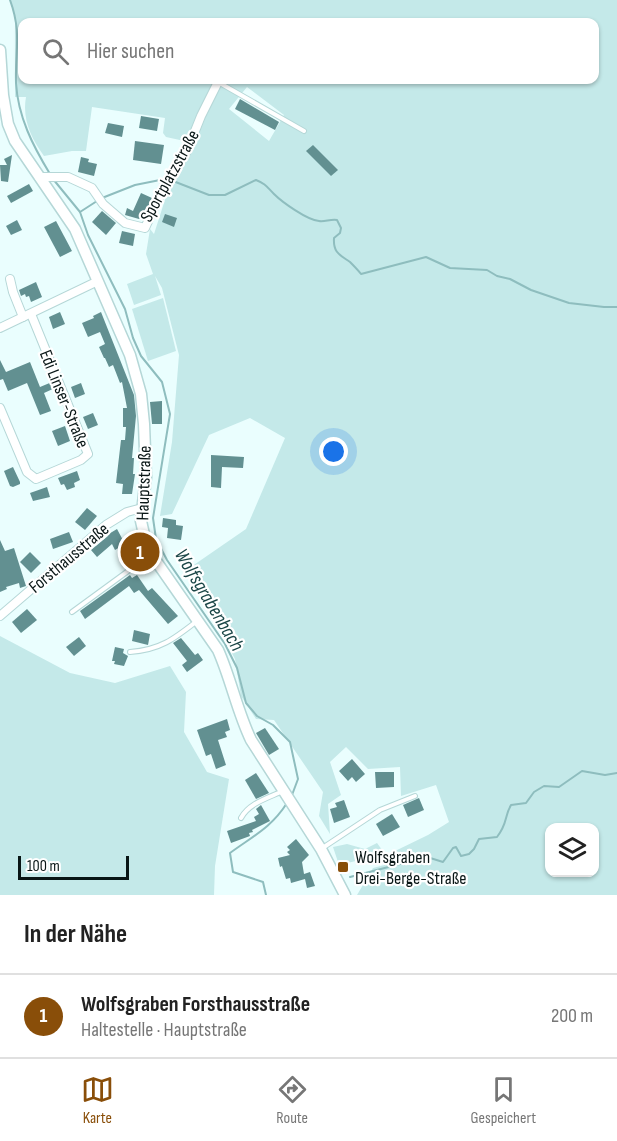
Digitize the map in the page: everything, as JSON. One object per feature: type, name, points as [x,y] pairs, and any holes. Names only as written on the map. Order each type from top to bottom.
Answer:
[{"type":"main road","name":"Hauptstraße","points":[[0,50],[3,95],[8,124],[15,141],[43,177],[75,229],[126,346],[141,394],[146,453],[142,508],[143,533],[150,554],[222,659],[251,740],[321,849],[344,895]]},
{"type":"street","name":"Sportplatzstraße","points":[[43,177],[60,175],[92,188],[100,200],[125,223],[145,228],[164,186],[188,151],[217,84]]},
{"type":"street","name":"Edi Linser-Straße","points":[[0,408],[27,472],[36,479],[81,460],[88,454],[27,316],[13,292],[10,279]]},
{"type":"street","points":[[0,328],[98,281]]},
{"type":"street","name":"Forsthausstraße","points":[[0,616],[106,525],[127,512],[142,508]]},
{"type":"lane","points":[[223,84],[304,131]]},
{"type":"lane","points":[[72,612],[150,554]]},
{"type":"lane","points":[[130,652],[157,648],[172,640],[197,620]]},
{"type":"lane","points":[[321,849],[380,810],[415,796]]},
{"type":"lane","points":[[242,818],[245,811],[252,806],[288,797]]},
{"type":"shaded area","points":[[10,0],[617,0],[617,895],[357,895],[373,868],[404,860],[393,852],[449,822],[436,785],[401,796],[400,767],[368,769],[346,747],[330,762],[341,795],[328,804],[330,834],[319,816],[323,792],[274,720],[256,719],[241,696],[235,659],[188,569],[246,529],[285,438],[250,418],[209,435],[172,514],[160,516],[172,442],[179,355],[162,288],[155,276],[161,295],[134,305],[127,284],[153,274],[146,254],[150,229],[154,234],[172,178],[186,160],[194,142],[206,98],[189,142],[166,137],[163,133],[165,118],[92,107],[86,151],[44,156],[29,128],[25,113],[26,97],[15,97],[15,18]],"holes":[[[247,87],[284,115],[269,141],[229,109]]]},
{"type":"shaded area","points":[[163,298],[176,351],[148,361],[132,309]]},
{"type":"shaded area","points":[[0,636],[70,673],[115,683],[170,666],[186,692],[184,732],[207,772],[229,779],[215,866],[214,895],[0,895]]},
{"type":"shaded area","points":[[377,843],[385,854],[339,865],[333,847],[347,844],[365,849]]},
{"type":"building","points":[[240,99],[279,122],[275,130],[235,109]]},
{"type":"building","points":[[141,116],[159,119],[157,131],[139,128]]},
{"type":"building","points":[[108,123],[124,126],[122,137],[105,133]]},
{"type":"building","points":[[135,141],[164,145],[161,164],[133,160]]},
{"type":"building","points":[[313,145],[338,170],[331,176],[306,151]]},
{"type":"building","points":[[12,155],[8,182],[1,181],[0,165],[7,165],[4,159]]},
{"type":"building","points":[[81,157],[97,164],[94,176],[78,172]]},
{"type":"building","points":[[29,184],[33,191],[11,203],[7,196]]},
{"type":"building","points":[[141,193],[152,198],[144,216],[139,219],[125,215],[127,208],[133,211]]},
{"type":"building","points":[[102,211],[116,223],[106,235],[92,222]]},
{"type":"building","points":[[165,214],[177,218],[174,227],[162,222]]},
{"type":"building","points":[[17,220],[22,230],[11,235],[6,226]]},
{"type":"building","points":[[56,221],[72,251],[60,257],[44,227]]},
{"type":"building","points":[[122,231],[135,234],[133,246],[119,243]]},
{"type":"building","points":[[36,282],[42,297],[31,302],[29,296],[26,297],[25,294],[21,296],[19,290]]},
{"type":"building","points":[[60,312],[65,324],[53,329],[49,317]]},
{"type":"building","points":[[101,312],[134,395],[136,416],[132,458],[134,458],[133,474],[135,474],[132,494],[122,494],[123,484],[116,483],[121,440],[125,440],[126,427],[123,427],[123,408],[127,408],[122,382],[120,383],[113,365],[109,367],[99,347],[105,344],[100,332],[88,337],[82,323]]},
{"type":"building","points":[[0,360],[6,372],[30,362],[40,387],[52,382],[55,388],[44,393],[51,411],[40,415],[27,383],[8,391],[3,379],[0,380]]},
{"type":"building","points":[[81,383],[85,394],[75,398],[71,387]]},
{"type":"building","points":[[162,401],[162,424],[152,424],[150,402]]},
{"type":"building","points":[[93,413],[98,425],[88,429],[83,417]]},
{"type":"building","points":[[65,426],[70,441],[58,446],[52,431]]},
{"type":"building","points":[[211,455],[244,457],[243,468],[222,467],[221,488],[211,487]]},
{"type":"building","points":[[13,467],[20,484],[13,487],[10,486],[4,471]]},
{"type":"building","points":[[77,471],[80,480],[74,483],[75,487],[67,490],[58,478]]},
{"type":"building","points":[[47,487],[50,497],[33,501],[30,493]]},
{"type":"building","points":[[87,508],[97,516],[85,530],[75,522]]},
{"type":"building","points":[[163,518],[176,520],[176,525],[183,526],[181,540],[167,538],[168,528],[162,527]]},
{"type":"building","points":[[117,529],[125,544],[115,550],[112,544],[97,557],[91,550]]},
{"type":"building","points":[[69,532],[73,542],[53,549],[50,539]]},
{"type":"building","points":[[0,540],[5,551],[14,548],[26,586],[20,588],[19,583],[6,587],[7,589],[0,592]]},
{"type":"building","points":[[30,552],[41,563],[31,573],[20,562]]},
{"type":"building","points":[[130,575],[132,578],[137,575],[148,591],[152,588],[178,616],[168,624],[139,590],[134,593],[129,586],[85,619],[80,611]]},
{"type":"building","points":[[27,609],[37,620],[21,633],[12,622]]},
{"type":"building","points":[[134,630],[150,634],[148,645],[132,641]]},
{"type":"building","points":[[79,637],[86,646],[74,656],[66,647]]},
{"type":"building","points":[[181,638],[195,655],[198,653],[203,660],[187,672],[182,665],[187,661],[173,643]]},
{"type":"building","points":[[115,647],[124,649],[123,653],[128,656],[124,666],[114,664],[115,661],[112,661]]},
{"type":"building","points":[[227,719],[230,730],[225,732],[227,737],[218,740],[226,765],[216,769],[211,754],[206,756],[197,730]]},
{"type":"building","points":[[265,728],[279,749],[269,755],[256,733]]},
{"type":"building","points":[[352,759],[365,774],[356,782],[352,777],[348,781],[339,771]]},
{"type":"building","points":[[375,772],[394,772],[394,787],[376,788]]},
{"type":"building","points":[[256,773],[269,793],[256,799],[245,780]]},
{"type":"building","points":[[419,798],[424,810],[408,817],[403,805]]},
{"type":"building","points":[[344,800],[350,817],[334,823],[330,809],[337,807],[335,803]]},
{"type":"building","points":[[261,805],[270,821],[252,830],[253,832],[249,833],[250,836],[231,843],[227,831],[256,821],[254,817],[259,814],[256,809]]},
{"type":"building","points":[[392,814],[400,827],[383,836],[376,824]]},
{"type":"building","points":[[296,839],[309,855],[302,862],[304,874],[310,872],[315,886],[307,888],[305,879],[291,883],[290,878],[286,879],[282,866],[280,867],[278,858],[290,855],[287,847]]},
{"type":"waterway","name":"Wolfsgrabenbach","points":[[10,0],[17,32],[17,96],[32,142],[50,174]]},
{"type":"waterway","name":"Wolfsgrabenbach","points":[[53,179],[80,212],[88,235],[125,309],[141,356],[162,382],[170,414],[153,518],[156,539],[167,560],[225,644],[237,668],[246,703],[257,716],[273,725],[290,742],[298,779],[292,795]]},
{"type":"waterway","points":[[102,198],[135,185],[165,179]]},
{"type":"waterway","points":[[173,181],[209,195],[225,195],[256,180],[259,181],[295,210],[308,217],[321,221],[337,220],[341,228],[340,233],[334,238],[336,250],[361,274],[426,257],[450,268],[487,270],[531,290],[569,303],[617,307]]},
{"type":"waterway","points":[[80,212],[97,201]]},
{"type":"waterway","points":[[350,877],[427,857],[443,862],[456,847],[461,856],[469,854],[479,839],[497,837],[503,828],[511,805],[526,803],[534,792],[544,786],[559,787],[582,771],[605,775],[617,773]]},
{"type":"waterway","name":"Wolfsgrabenbach","points":[[266,895],[263,882],[233,872],[230,853],[268,825],[287,803]]},
{"type":"place","name":"Wolfsgraben Forsthausstraße","points":[[140,552]]},
{"type":"place","name":"Wolfsgraben Drei-Berge-Straße","points":[[343,867]]}]
